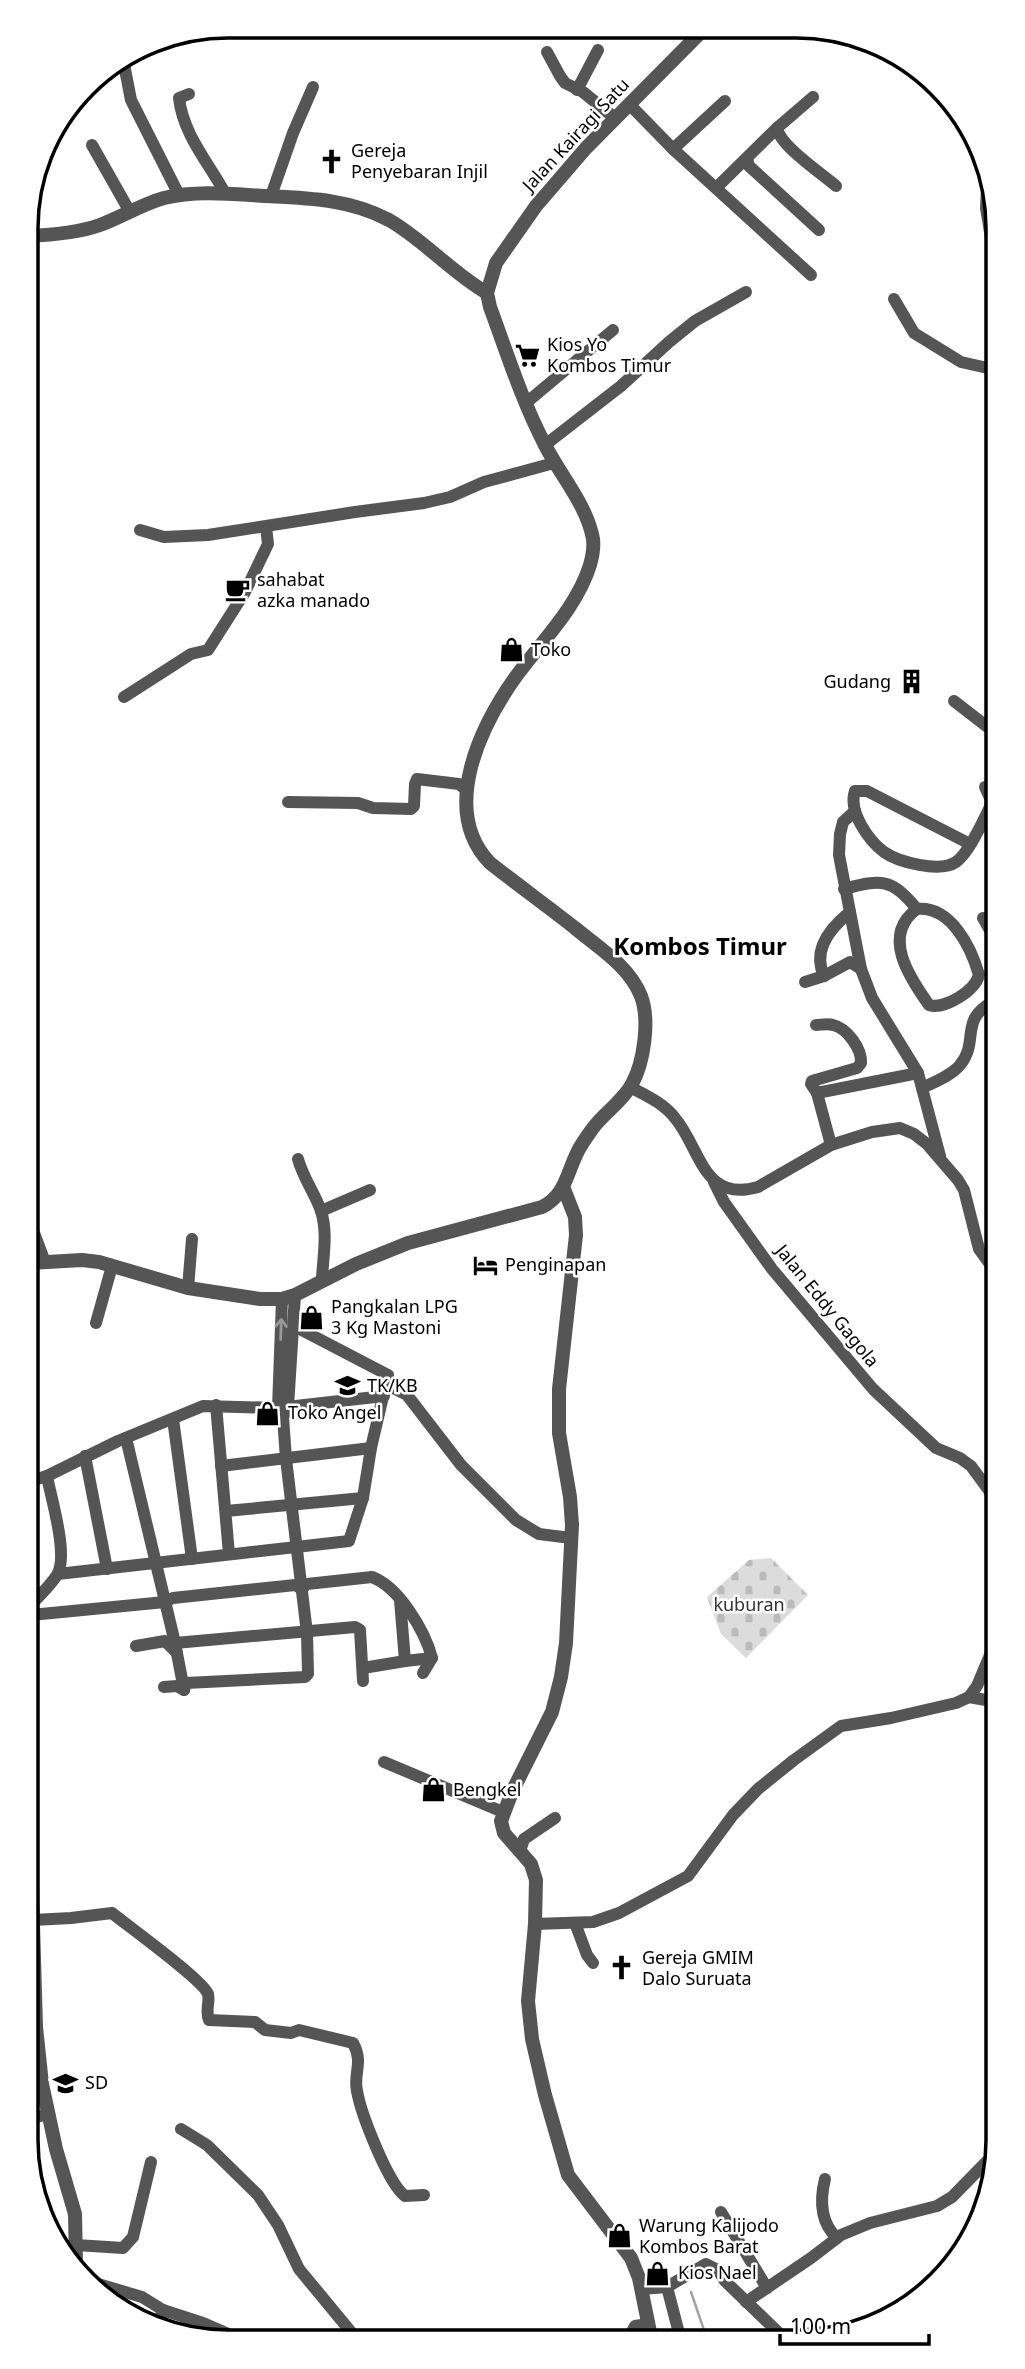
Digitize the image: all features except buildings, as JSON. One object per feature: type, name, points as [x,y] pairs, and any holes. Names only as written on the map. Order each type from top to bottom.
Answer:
[{"type":"street","name":"Jalan Kairagi Satu","points":[[487,293],[496,264],[536,206],[573,162],[695,38]]},
{"type":"street","points":[[577,90],[598,50]]},
{"type":"street","points":[[547,52],[560,76],[616,119]]},
{"type":"street","points":[[125,70],[131,100],[179,195]]},
{"type":"street","points":[[271,196],[293,133],[313,87]]},
{"type":"street","points":[[189,94],[179,98],[184,119],[202,158],[225,193]]},
{"type":"street","points":[[716,188],[813,97]]},
{"type":"street","points":[[673,149],[725,101]]},
{"type":"street","points":[[630,105],[673,149],[811,275]]},
{"type":"street","points":[[777,128],[778,135],[792,149],[836,186]]},
{"type":"street","points":[[92,145],[130,212]]},
{"type":"street","points":[[747,159],[749,166],[819,230]]},
{"type":"street","points":[[39,235],[99,226],[161,199],[179,195],[225,193],[324,199],[366,209],[390,221],[453,271],[487,293],[526,404],[554,463],[584,515],[593,540],[591,562],[582,586],[570,606],[516,676],[481,740],[466,790],[470,835],[478,851],[490,863],[618,962],[640,994],[644,1007],[642,1056],[630,1087],[591,1130],[578,1151],[564,1189],[542,1207],[408,1244],[322,1279],[288,1297],[260,1298],[188,1288],[82,1260],[39,1262]]},
{"type":"street","points":[[545,445],[621,386],[695,321],[746,292]]},
{"type":"street","points":[[894,299],[914,333],[961,362],[986,368]]},
{"type":"street","points":[[526,404],[613,330]]},
{"type":"street","points":[[140,530],[164,537],[180,537],[437,501],[484,482],[554,463]]},
{"type":"street","points":[[124,697],[191,653],[208,650],[245,592],[268,544],[266,527]]},
{"type":"street","points":[[954,701],[986,726]]},
{"type":"street","points":[[288,802],[358,803],[373,808],[411,809],[414,806],[416,781],[420,778],[459,784],[466,790]]},
{"type":"street","points":[[970,844],[867,791],[855,791],[855,811],[878,847],[886,853],[930,867],[954,864],[970,844],[986,814]]},
{"type":"street","points":[[855,811],[843,822],[839,855],[861,969],[872,998],[918,1073],[940,1157]]},
{"type":"street","points":[[844,889],[884,882],[894,886],[917,909],[930,909],[950,920],[979,975],[973,986],[954,1000],[940,1006],[929,1005],[918,989],[907,970],[900,947],[901,926],[907,916],[917,909]]},
{"type":"street","points":[[824,976],[820,952],[835,924],[850,912]]},
{"type":"street","points":[[984,918],[986,922]]},
{"type":"street","points":[[805,982],[824,976],[850,962],[861,969]]},
{"type":"street","points":[[922,1088],[956,1070],[962,1063],[967,1051],[972,1020],[986,1007]]},
{"type":"street","points":[[816,1025],[835,1025],[842,1029],[862,1056],[857,1068],[811,1081],[817,1093],[831,1145]]},
{"type":"street","points":[[817,1093],[918,1073]]},
{"type":"street","name":"Jalan Eddy Gagola","points":[[630,1087],[654,1099],[677,1120],[724,1202],[772,1269],[873,1389],[936,1448],[971,1466],[986,1486]]},
{"type":"street","points":[[914,1134],[932,1126]]},
{"type":"street","points":[[714,1182],[733,1190],[745,1191],[758,1187],[831,1145],[853,1136],[900,1128],[914,1134],[940,1157],[964,1190],[979,1250],[986,1259]]},
{"type":"street","points":[[298,1159],[302,1175],[321,1211],[324,1228],[322,1279]]},
{"type":"street","points":[[564,1189],[575,1217],[576,1235],[559,1389],[559,1433],[570,1497],[571,1538],[566,1643],[552,1712],[501,1821],[504,1833],[531,1864],[536,1880],[528,2001],[532,2039],[568,2175],[631,2258],[642,2289],[649,2330]]},
{"type":"street","points":[[321,1211],[370,1190]]},
{"type":"street","points":[[188,1288],[192,1239]]},
{"type":"street","points":[[96,1323],[112,1266]]},
{"type":"street","points":[[286,1358],[294,1326],[288,1297]]},
{"type":"street","points":[[184,1690],[186,1683],[305,1677],[309,1670],[283,1411],[288,1297]]},
{"type":"street","points":[[58,1574],[349,1541],[363,1498],[371,1448],[388,1375],[294,1326]]},
{"type":"street","points":[[39,1478],[203,1406],[283,1411],[386,1391],[407,1395],[461,1465],[516,1520],[539,1534],[571,1538]]},
{"type":"street","points":[[216,1405],[229,1554]]},
{"type":"street","points":[[173,1419],[192,1559]]},
{"type":"street","points":[[126,1438],[184,1690]]},
{"type":"street","points":[[221,1466],[371,1448]]},
{"type":"street","points":[[85,1456],[107,1569]]},
{"type":"street","points":[[39,1596],[58,1574],[61,1565],[59,1536],[47,1476]]},
{"type":"street","points":[[226,1511],[363,1498]]},
{"type":"street","points":[[302,1589],[307,1584],[372,1577],[400,1600],[416,1619],[432,1658]]},
{"type":"street","points":[[39,1614],[165,1602],[173,1598],[295,1585],[302,1589]]},
{"type":"street","points":[[400,1600],[405,1661]]},
{"type":"street","points":[[136,1646],[165,1641],[176,1648],[358,1627],[363,1675],[405,1661],[432,1658]]},
{"type":"street","points":[[423,1673],[432,1658]]},
{"type":"street","points":[[535,1924],[593,1922],[619,1913],[688,1876],[733,1815],[758,1789],[794,1759],[841,1726],[891,1718],[956,1703],[969,1697],[986,1665]]},
{"type":"street","points":[[164,1687],[177,1686],[184,1690]]},
{"type":"street","points":[[969,1697],[986,1700]]},
{"type":"street","points":[[384,1762],[503,1812]]},
{"type":"street","points":[[520,1851],[524,1839],[555,1818]]},
{"type":"street","points":[[39,1920],[112,1913],[203,1987],[208,1998],[208,2020],[255,2022],[265,2030],[291,2033],[299,2030],[354,2043],[360,2055],[356,2089],[382,2161],[397,2190],[405,2196],[424,2195]]},
{"type":"street","points":[[575,1923],[587,1955],[593,1963]]},
{"type":"street","points":[[39,2066],[56,2149],[75,2214],[76,2253]]},
{"type":"street","points":[[39,2116],[48,2114]]},
{"type":"street","points":[[181,2129],[207,2145],[258,2195],[278,2225],[299,2269],[349,2330]]},
{"type":"street","points":[[76,2245],[123,2248],[132,2237],[151,2162]]},
{"type":"street","points":[[746,2302],[837,2238],[870,2223],[937,2206],[952,2197],[985,2163]]},
{"type":"street","points":[[825,2179],[821,2192],[823,2216],[837,2238]]},
{"type":"street","points":[[721,2212],[768,2288]]},
{"type":"street","points":[[642,2289],[667,2287],[706,2264],[718,2270],[776,2330]]},
{"type":"street","points":[[108,2287],[142,2297],[163,2310],[219,2330]]},
{"type":"street","points":[[667,2287],[678,2330]]},
{"type":"street","points":[[160,2317],[163,2310]]},
{"type":"green space","name":"kuburan","points":[[771,1558],[808,1595],[746,1658],[721,1634],[707,1597],[749,1560]]},
{"type":"waterway","points":[[691,2292],[704,2330]]},
{"type":"place","name":"Gereja Penyebaran Injil","points":[[331,161]]},
{"type":"place","name":"Kios Yo Kombos Timur","points":[[527,355]]},
{"type":"place","name":"sahabat azka manado","points":[[237,590]]},
{"type":"place","name":"Toko","points":[[511,650]]},
{"type":"place","name":"Gudang","points":[[911,682]]},
{"type":"place","name":"Penginapan","points":[[485,1265]]},
{"type":"place","name":"Pangkalan LPG 3 Kg Mastoni","points":[[311,1317]]},
{"type":"place","name":"TK/KB","points":[[347,1386]]},
{"type":"place","name":"Toko Angel","points":[[268,1413]]},
{"type":"place","name":"Bengkel","points":[[433,1790]]},
{"type":"place","name":"Gereja GMIM Dalo Suruata","points":[[622,1968]]},
{"type":"place","name":"SD","points":[[65,2083]]},
{"type":"place","name":"Warung Kalijodo Kombos Barat","points":[[619,2236]]},
{"type":"place","name":"Kios Nael","points":[[658,2273]]},
{"type":"district","name":"Kombos Timur","points":[[700,947]]}]
